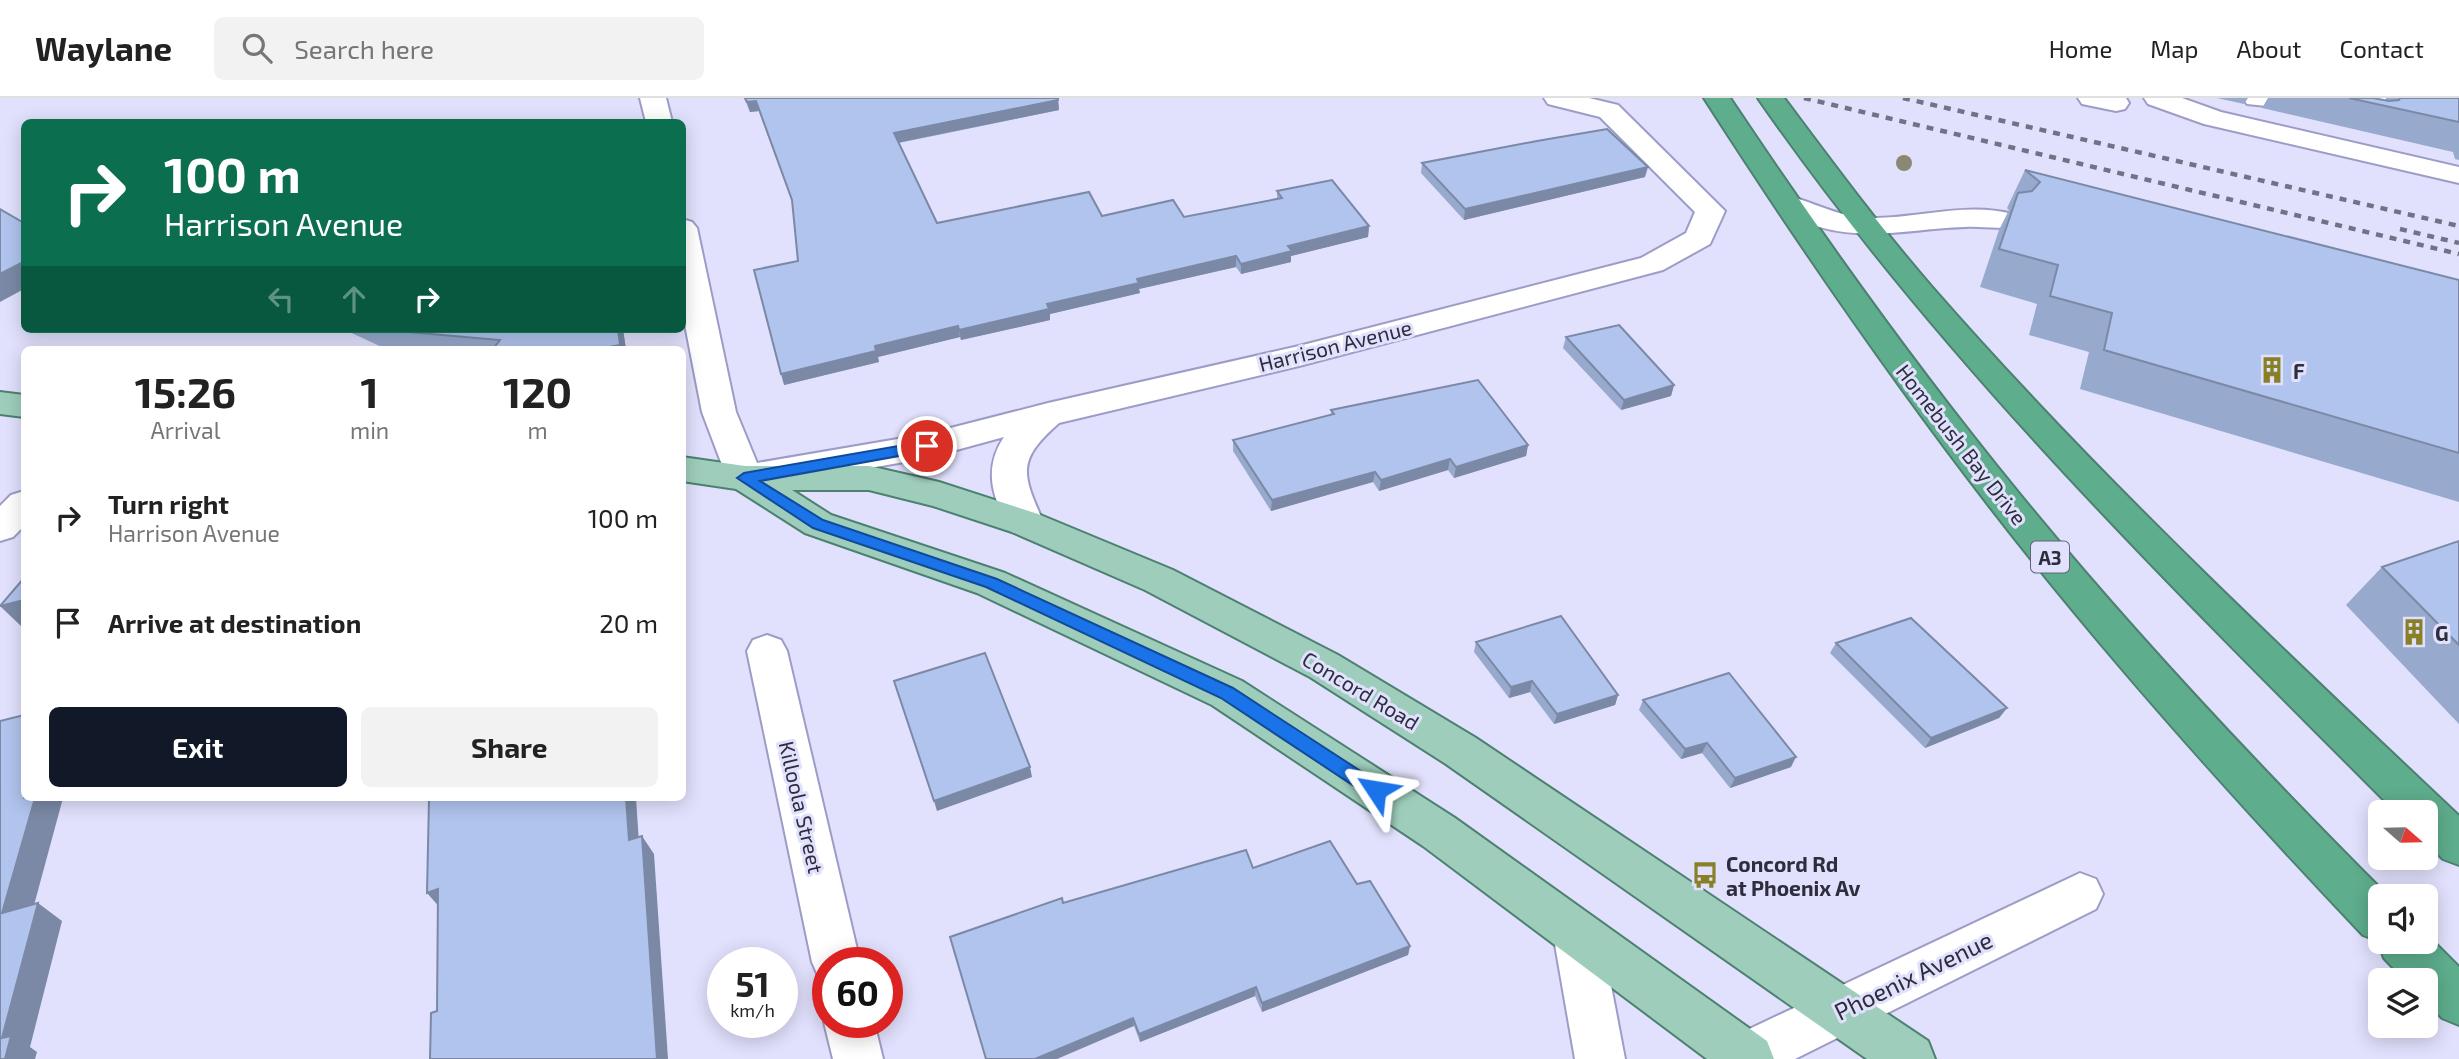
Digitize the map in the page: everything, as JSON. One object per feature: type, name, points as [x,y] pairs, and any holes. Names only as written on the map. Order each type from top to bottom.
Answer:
[{"type":"highway","name":"Homebush Bay Drive","points":[[1717,98],[1879,336],[2047,554],[2165,691],[2368,907]]},
{"type":"highway","points":[[1771,98],[1865,227],[1942,320],[2040,429],[2441,827]]},
{"type":"highway","points":[[2413,954],[2459,1002]]},
{"type":"main road","points":[[0,403],[21,405]]},
{"type":"main road","name":"Concord Road","points":[[686,471],[744,478],[869,478],[939,495],[1025,523],[1159,580],[1324,666],[1461,751],[1910,1059]]},
{"type":"main road","name":"Concord Road","points":[[744,478],[818,524],[991,583],[1227,693],[1439,832],[1747,1058]]},
{"type":"street","points":[[653,98],[658,119]]},
{"type":"street","name":"Harrison Avenue","points":[[744,478],[927,446],[1048,414],[1299,356],[1652,264],[1699,238],[1710,211],[1609,111],[1557,98]]},
{"type":"street","points":[[2157,98],[2213,118],[2459,175]]},
{"type":"street","points":[[2256,98],[2304,102],[2371,117],[2373,98]]},
{"type":"street","points":[[2378,157],[2418,154],[2444,145]]},
{"type":"street","points":[[1789,205],[1829,221],[1865,227],[1976,217],[2003,220]]},
{"type":"street","points":[[686,248],[719,412],[744,478]]},
{"type":"street","points":[[1025,523],[1010,491],[1007,475],[1011,456],[1020,437],[1048,414]]},
{"type":"street","points":[[0,528],[21,507]]},
{"type":"street","name":"Killoola Street","points":[[767,651],[833,947]]},
{"type":"street","name":"Phoenix Avenue","points":[[1747,1058],[2080,894]]},
{"type":"street","points":[[1577,933],[1600,1059]]},
{"type":"street","points":[[853,1038],[858,1059]]},
{"type":"building","points":[[745,98],[1058,98],[894,133],[937,223],[1089,192],[1102,216],[1173,200],[1184,217],[1282,198],[1277,191],[1332,180],[1369,226],[1288,246],[1292,251],[1241,264],[1236,256],[1137,279],[1139,283],[1047,304],[1049,309],[959,330],[958,326],[875,346],[876,351],[781,374],[754,270],[798,261],[792,200],[756,101],[747,102]]},
{"type":"building","points":[[2349,98],[2389,101],[2400,98],[2459,98],[2459,122]]},
{"type":"building","points":[[1607,129],[1648,167],[1465,209],[1422,163],[1537,141]]},
{"type":"building","name":"F","points":[[2025,170],[2459,280],[2459,453],[2104,350],[2112,313],[2050,296],[2058,265],[1999,249],[2018,193],[2032,191],[2040,182]]},
{"type":"building","points":[[0,209],[21,221],[21,263],[0,274]]},
{"type":"building","points":[[1619,325],[1674,385],[1624,400],[1566,337]]},
{"type":"building","points":[[420,333],[618,333],[620,345],[495,346],[500,340]]},
{"type":"building","points":[[1478,380],[1528,445],[1456,467],[1450,459],[1381,480],[1375,472],[1272,500],[1233,440],[1334,414],[1331,410]]},
{"type":"building","points":[[2459,541],[2459,645],[2382,567]]},
{"type":"building","points":[[21,582],[21,601],[0,606]]},
{"type":"building","points":[[1561,616],[1618,695],[1557,714],[1532,681],[1511,687],[1476,642]]},
{"type":"building","points":[[1911,618],[2007,708],[1931,738],[1836,643]]},
{"type":"building","points":[[985,653],[1030,767],[934,801],[894,681]]},
{"type":"building","points":[[1729,673],[1796,757],[1735,778],[1707,743],[1685,749],[1643,700]]},
{"type":"building","points":[[21,716],[21,801],[34,801],[2,913],[38,903],[2,1038],[11,1036],[5,1059],[0,1059],[0,721]]},
{"type":"building","points":[[429,801],[626,801],[629,840],[642,836],[657,1059],[430,1059],[431,1013],[437,1011],[438,889],[427,893]]},
{"type":"building","points":[[1330,841],[1357,884],[1370,881],[1410,946],[1262,1003],[1256,987],[1139,1034],[1133,1018],[1035,1059],[986,1059],[950,937],[1062,898],[1063,903],[1246,850],[1253,868]]},
{"type":"railway","points":[[1804,98],[2459,254]]},
{"type":"railway","points":[[1903,98],[2459,226]]},
{"type":"railway","points":[[2400,229],[2459,243]]},
{"type":"place","name":"F","points":[[2272,370]]},
{"type":"place","name":"G","points":[[2414,632]]},
{"type":"place","name":"Concord Rd at Phoenix Av","points":[[1705,875]]},
{"type":"route","points":[[927,446],[744,478],[818,524],[991,583],[1227,693],[1376,790]]}]
